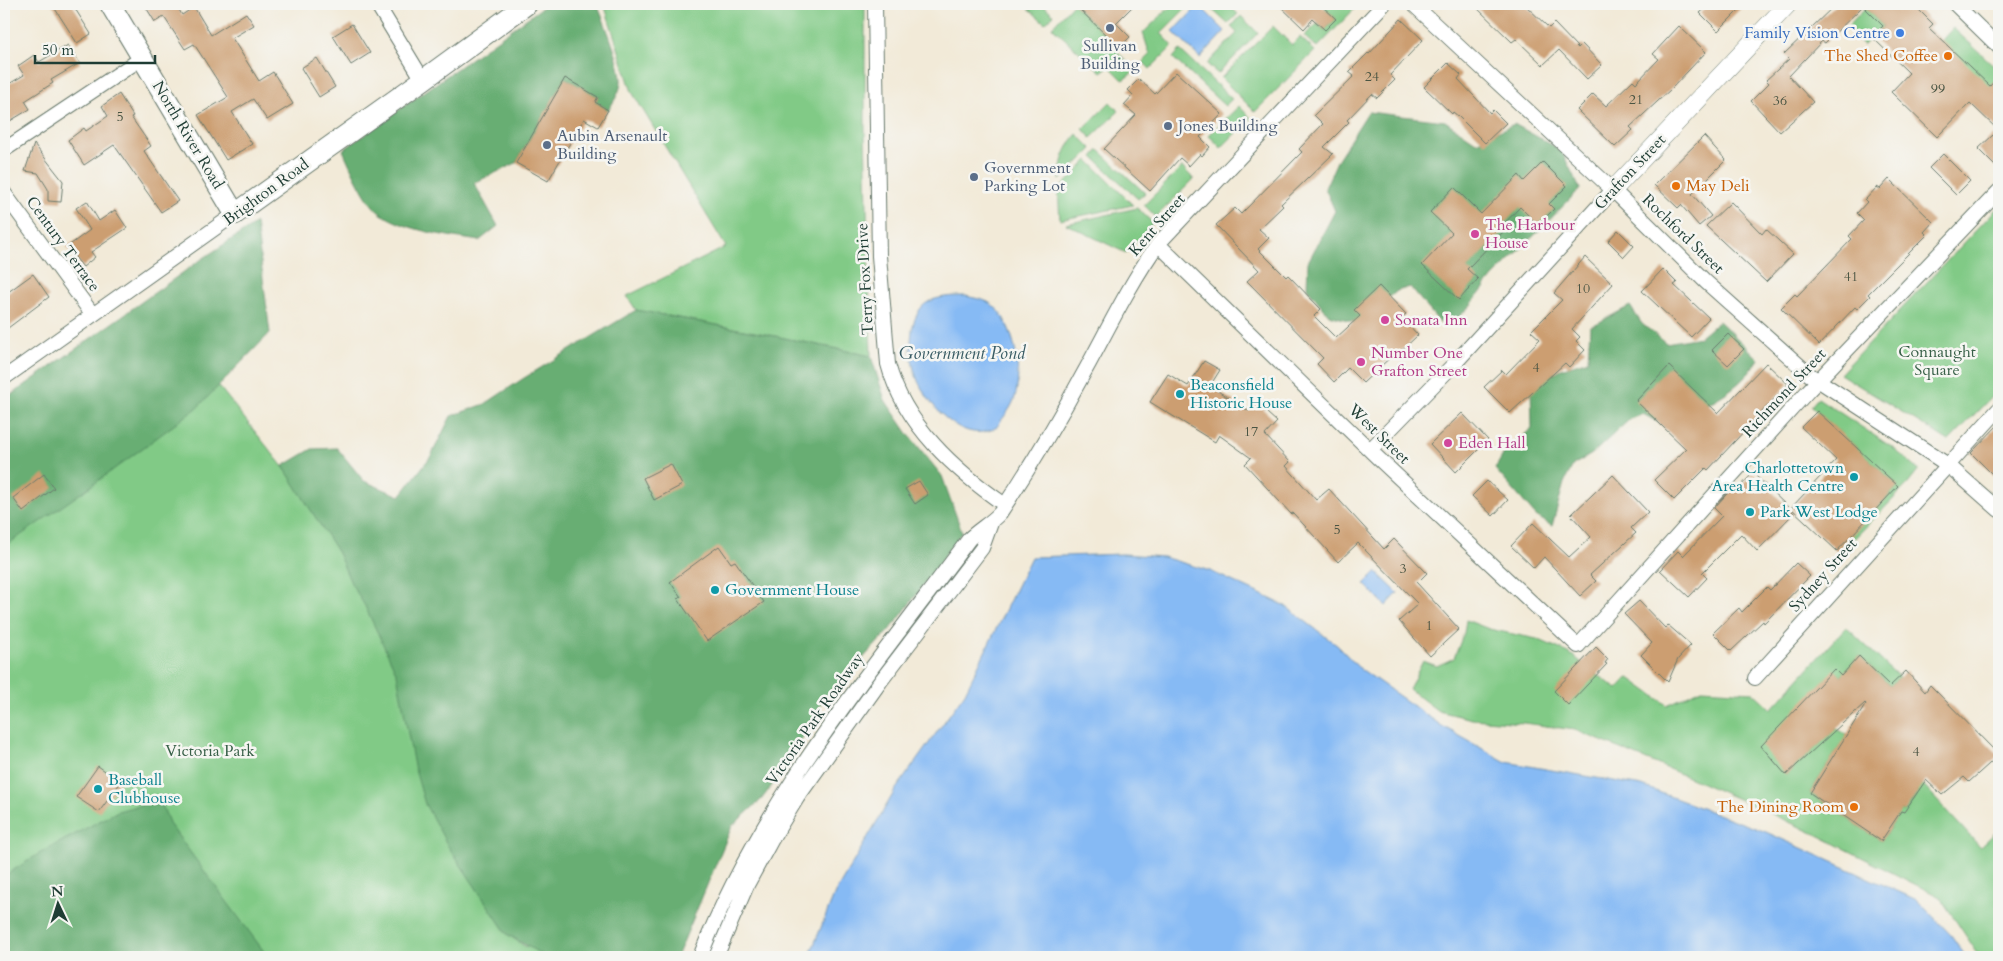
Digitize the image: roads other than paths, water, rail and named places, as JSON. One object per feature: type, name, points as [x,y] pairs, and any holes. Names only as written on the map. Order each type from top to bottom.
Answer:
[{"type":"main road","name":"North River Road","points":[[110,4],[235,214]]},
{"type":"main road","name":"Brighton Road","points":[[235,214],[527,4]]},
{"type":"street","points":[[377,4],[423,80]]},
{"type":"street","name":"Terry Fox Drive","points":[[875,4],[879,256],[888,364],[892,379],[912,418],[971,480],[1005,505]]},
{"type":"street","name":"Kent Street","points":[[1005,505],[1050,435],[1129,289],[1158,244],[1384,4]]},
{"type":"street","name":"Rochford Street","points":[[1414,4],[1613,190],[1706,282],[1818,382],[1948,464],[1999,510]]},
{"type":"street","name":"Grafton Street","points":[[1370,450],[1483,332],[1788,4]]},
{"type":"street","points":[[1955,4],[1999,47]]},
{"type":"street","points":[[4,150],[142,58]]},
{"type":"street","name":"Richmond Street","points":[[1578,646],[1818,382],[1999,191]]},
{"type":"street","name":"Century Terrace","points":[[4,194],[93,314]]},
{"type":"street","name":"Brighton Road","points":[[4,378],[235,214]]},
{"type":"street","name":"West Street","points":[[1158,244],[1370,450],[1578,646]]},
{"type":"street","name":"Sydney Street","points":[[1755,678],[1999,408]]},
{"type":"street","name":"Victoria Park Roadway","points":[[716,957],[747,885],[782,822],[880,682],[982,548],[991,523],[1005,505]]},
{"type":"street","name":"Victoria Park Roadway","points":[[700,957],[747,854],[782,796],[851,696],[969,539],[979,529],[991,523]]},
{"type":"water","points":[[1199,5],[1225,31],[1200,58],[1173,32]]},
{"type":"water","name":"Government Pond","points":[[966,296],[988,302],[997,309],[1004,318],[1014,343],[1018,382],[1014,401],[998,426],[988,431],[968,431],[941,414],[922,389],[914,368],[911,353],[913,327],[916,316],[922,306],[929,301],[939,298]]},
{"type":"water","points":[[1124,554],[1163,557],[1210,571],[1284,605],[1338,646],[1358,667],[1442,726],[1506,762],[1642,786],[1766,832],[1917,900],[1951,935],[1966,957],[809,957],[835,893],[896,789],[965,693],[1031,557]]},
{"type":"water","points":[[1376,572],[1398,593],[1386,606],[1364,584]]},
{"type":"place","name":"Sullivan Building","points":[[1110,28]]},
{"type":"place","name":"Family Vision Centre","points":[[1900,33]]},
{"type":"place","name":"The Shed Coffee","points":[[1948,56]]},
{"type":"place","name":"Jones Building","points":[[1168,126]]},
{"type":"place","name":"Aubin Arsenault Building","points":[[547,145]]},
{"type":"place","name":"Government Parking Lot","points":[[974,177]]},
{"type":"place","name":"May Deli","points":[[1676,186]]},
{"type":"place","name":"The Harbour House","points":[[1475,234]]},
{"type":"place","name":"Sonata Inn","points":[[1385,320]]},
{"type":"place","name":"Number One Grafton Street","points":[[1361,362]]},
{"type":"place","name":"Beaconsfield Historic House","points":[[1180,394]]},
{"type":"place","name":"Eden Hall","points":[[1448,443]]},
{"type":"place","name":"Charlottetown Area Health Centre","points":[[1854,477]]},
{"type":"place","name":"Park West Lodge","points":[[1750,512]]},
{"type":"place","name":"Government House","points":[[715,590]]},
{"type":"place","name":"Baseball Clubhouse","points":[[98,789]]},
{"type":"place","name":"The Dining Room","points":[[1854,807]]},
{"type":"park label","name":"Connaught Square","points":[[1937,361]]},
{"type":"park label","name":"Victoria Park","points":[[210,751]]}]
